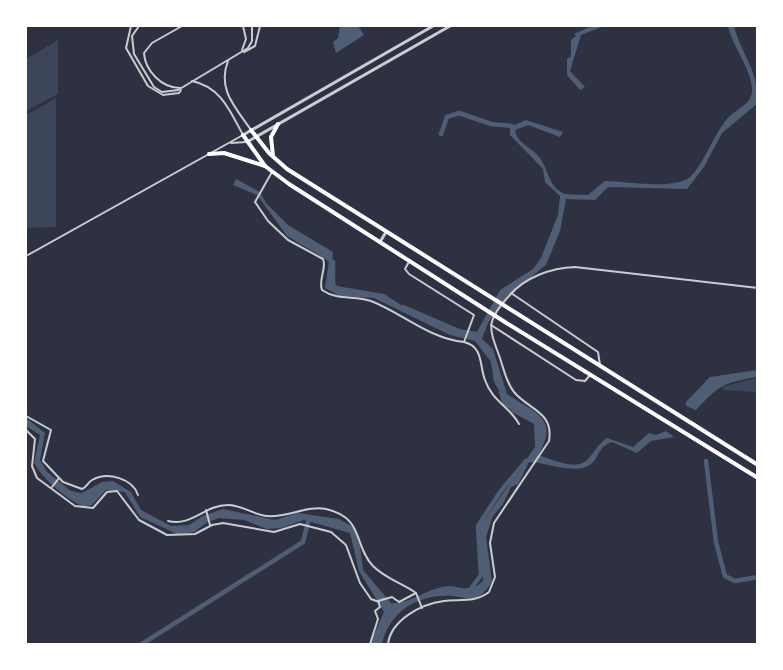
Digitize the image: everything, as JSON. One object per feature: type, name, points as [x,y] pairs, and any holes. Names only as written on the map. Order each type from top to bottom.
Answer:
[{"type":"main road","points":[[275,159],[271,142],[278,124]]},
{"type":"main road","points":[[251,130],[275,159],[516,315],[758,465]]},
{"type":"main road","points":[[243,135],[265,166],[272,172],[508,324],[758,478]]},
{"type":"main road","points":[[209,154],[224,153],[265,166]]},
{"type":"street","points":[[131,26],[126,48],[148,86],[157,94],[163,95],[179,93],[183,87]]},
{"type":"street","points":[[139,26],[132,36],[131,45],[150,81],[162,92],[183,87],[241,52],[252,41],[252,26]]},
{"type":"street","points":[[182,26],[152,43],[144,52],[160,83],[170,87],[183,87]]},
{"type":"street","points":[[241,52],[246,39],[243,26]]},
{"type":"street","points":[[241,52],[255,46],[260,26]]},
{"type":"street","points":[[26,256],[326,89],[433,26]]},
{"type":"street","points":[[228,143],[247,142],[450,26]]},
{"type":"street","points":[[228,61],[224,72],[226,91],[251,130]]},
{"type":"street","points":[[192,81],[210,87],[219,94],[243,135]]},
{"type":"street","points":[[326,89],[329,95]]},
{"type":"street","points":[[272,172],[255,202],[279,232],[299,248],[323,260],[325,264],[320,282],[325,291],[336,297],[373,302],[435,334],[464,340],[479,353],[484,380],[496,400],[519,424]]},
{"type":"street","points":[[380,242],[386,232]]},
{"type":"street","points":[[410,260],[405,269],[409,274],[473,314],[474,318],[464,340]]},
{"type":"street","points":[[388,645],[397,625],[422,608],[446,601],[473,600],[489,592],[495,577],[490,543],[492,528],[549,441],[548,423],[542,413],[519,398],[509,384],[491,336],[491,325],[496,312],[511,292],[544,272],[575,267],[758,288]]},
{"type":"street","points":[[511,292],[598,352],[600,365]]},
{"type":"street","points":[[491,325],[576,380],[585,381],[591,374]]},
{"type":"street","points":[[26,416],[50,429],[43,461],[59,479],[69,486],[82,489],[94,479],[122,479],[134,487],[138,495]]},
{"type":"street","points":[[26,430],[35,439],[32,461],[35,475],[53,486],[71,504],[84,509],[94,507],[107,492],[120,492],[140,520],[163,534],[191,535],[209,524],[229,523],[254,531],[274,532],[282,531],[293,525],[309,525],[331,532],[344,542],[357,579],[371,599],[379,602],[391,597],[399,603],[417,594]]},
{"type":"street","points":[[53,486],[59,479]]},
{"type":"street","points":[[168,521],[190,521],[227,505],[266,516],[323,509],[343,516],[357,529],[365,555],[373,566],[417,594],[422,608]]},
{"type":"street","points":[[207,512],[209,524]]},
{"type":"street","points":[[370,645],[377,627],[375,611],[380,607],[379,602]]},
{"type":"shaded area","points":[[340,26],[358,26],[364,35],[336,53],[333,42],[338,38]]},
{"type":"shaded area","points":[[591,26],[604,26],[581,35],[570,71],[585,87],[580,90],[567,75],[567,59],[571,56],[571,40],[576,36],[574,34]]},
{"type":"shaded area","points":[[728,26],[734,26],[753,72],[757,104],[722,133],[704,167],[687,189],[608,187],[595,200],[566,199],[560,231],[546,265],[507,296],[488,323],[482,339],[493,349],[507,394],[534,411],[545,424],[547,432],[538,455],[571,465],[583,463],[607,438],[633,447],[649,433],[656,435],[666,431],[674,437],[651,441],[637,453],[612,442],[607,444],[593,462],[584,468],[529,462],[518,484],[511,487],[503,504],[493,516],[486,537],[492,582],[480,596],[470,599],[440,596],[417,602],[407,607],[392,622],[382,644],[370,644],[384,612],[359,571],[350,533],[304,520],[281,528],[267,529],[244,520],[219,518],[208,522],[194,532],[177,534],[140,517],[125,492],[106,490],[92,505],[83,507],[56,488],[34,463],[40,435],[26,426],[26,418],[45,433],[40,460],[47,472],[71,491],[82,493],[102,482],[113,481],[131,492],[141,510],[171,526],[189,525],[203,516],[223,509],[275,520],[298,513],[339,519],[353,527],[359,538],[363,570],[391,603],[410,600],[442,587],[472,588],[477,585],[483,581],[483,576],[480,538],[477,531],[535,447],[534,424],[512,412],[494,382],[491,362],[475,341],[450,335],[374,298],[340,296],[325,288],[329,261],[287,236],[257,195],[233,185],[236,179],[260,192],[266,203],[288,225],[333,252],[331,278],[337,286],[384,294],[412,312],[443,326],[477,332],[500,290],[533,269],[541,258],[558,215],[560,196],[545,182],[543,169],[510,135],[510,127],[526,120],[563,132],[560,137],[528,125],[515,130],[519,139],[542,162],[556,188],[563,193],[588,195],[605,181],[663,184],[684,181],[695,171],[730,115],[747,103],[752,94],[749,74],[733,42]]},
{"type":"shaded area","points":[[58,40],[58,94],[26,111],[26,59]]},
{"type":"shaded area","points":[[56,98],[56,227],[26,228],[26,115]]},
{"type":"shaded area","points":[[757,370],[757,377],[722,386],[696,410],[686,406],[686,402],[710,377]]},
{"type":"shaded area","points":[[757,378],[757,392],[722,390],[725,386]]},
{"type":"waterway","points":[[441,134],[447,117],[459,113],[491,124],[512,126],[513,131]]},
{"type":"waterway","points":[[328,258],[333,262],[333,286]]},
{"type":"waterway","points":[[403,307],[461,332]]},
{"type":"waterway","points":[[501,392],[505,404],[513,408]]},
{"type":"waterway","points":[[465,591],[470,590],[481,575],[478,526],[500,492],[526,461]]},
{"type":"waterway","points":[[706,461],[716,542],[725,576],[735,581],[758,577]]},
{"type":"waterway","points":[[142,644],[303,542],[309,518]]}]
